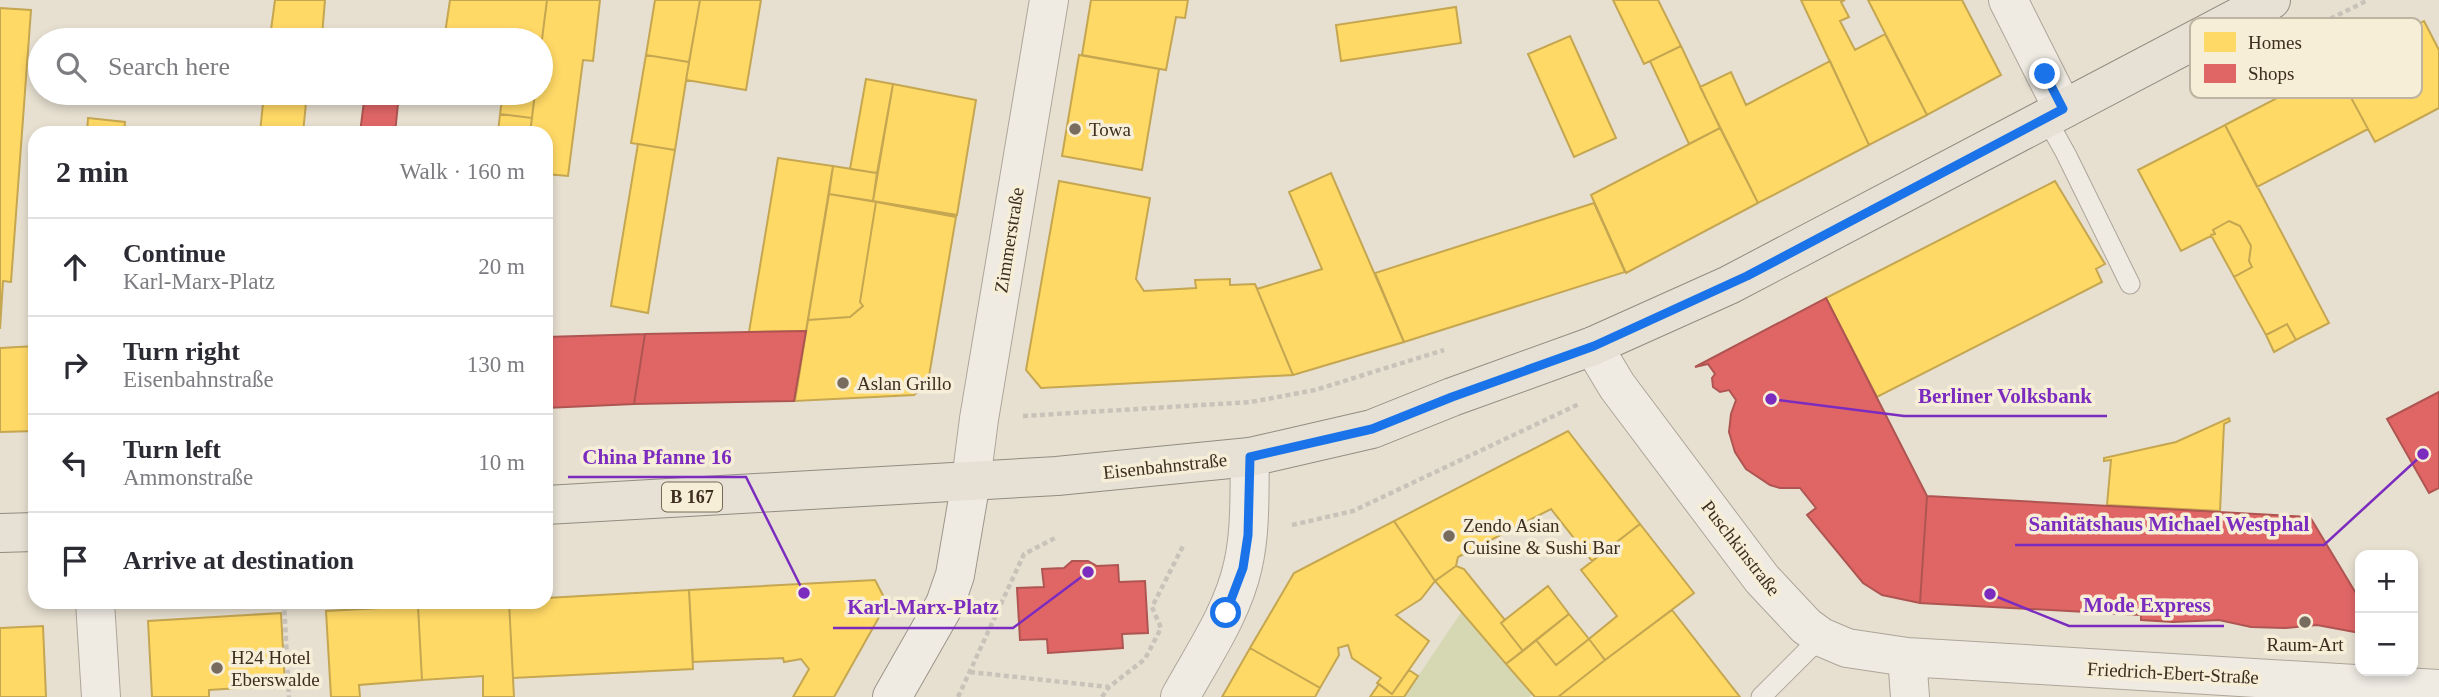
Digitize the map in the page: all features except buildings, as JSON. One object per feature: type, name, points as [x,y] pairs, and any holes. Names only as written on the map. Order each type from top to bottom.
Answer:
[{"type":"main road","name":"Eisenbahnstraße","points":[[2237,18],[2271,0]]},
{"type":"main road","name":"Eisenbahnstraße","points":[[553,505],[1056,476],[1250,457],[1372,429],[1594,346],[1747,276],[2190,43]]},
{"type":"main road","points":[[0,533],[28,531]]},
{"type":"street","name":"Zimmerstraße","points":[[892,697],[945,604],[955,575],[1049,0]]},
{"type":"street","points":[[2008,0],[2054,114]]},
{"type":"street","name":"Puschkinstraße","points":[[1594,346],[1617,386],[1762,579],[1806,626],[1847,648],[1907,657]]},
{"type":"street","points":[[1180,697],[1226,613],[1243,568],[1248,535],[1250,457]]},
{"type":"street","points":[[95,609],[101,697]]},
{"type":"street","points":[[1907,657],[1910,697]]},
{"type":"street","name":"Friedrich-Ebert-Straße","points":[[1907,657],[2439,689]]},
{"type":"lane","points":[[2054,114],[2066,154],[2130,284]]},
{"type":"lane","points":[[1761,697],[1821,636]]},
{"type":"path","points":[[979,419],[1251,402],[1315,390],[1450,348]]},
{"type":"path","points":[[1248,535],[1353,511],[1617,386]]},
{"type":"path","points":[[958,697],[1024,554],[1057,537]]},
{"type":"path","points":[[1102,697],[1109,687],[1145,659],[1161,628],[1152,607],[1184,544]]},
{"type":"path","points":[[284,609],[289,697]]},
{"type":"path","points":[[970,672],[1109,687]]},
{"type":"green space","points":[[1462,611],[1532,694],[1529,697],[1404,697]]},
{"type":"place","name":"Towa","points":[[1075,129]]},
{"type":"place","name":"Aslan Grillo","points":[[843,383]]},
{"type":"place","name":"Berliner Volksbank","points":[[1771,399]]},
{"type":"place","name":"Sanitätshaus Michael Westphal","points":[[2423,454]]},
{"type":"place","name":"Zendo Asian Cuisine & Sushi Bar","points":[[1449,536]]},
{"type":"place","name":"Karl-Marx-Platz","points":[[1088,572]]},
{"type":"place","name":"China Pfanne 16","points":[[804,593]]},
{"type":"place","name":"Mode Express","points":[[1990,594]]},
{"type":"place","name":"Raum-Art","points":[[2305,622]]},
{"type":"place","name":"H24 Hotel Eberswalde","points":[[217,668]]},
{"type":"route","points":[[1226,613],[1243,568],[1248,535],[1250,457],[1372,429],[1594,346],[1730,285],[2063,109],[2045,74]]}]
